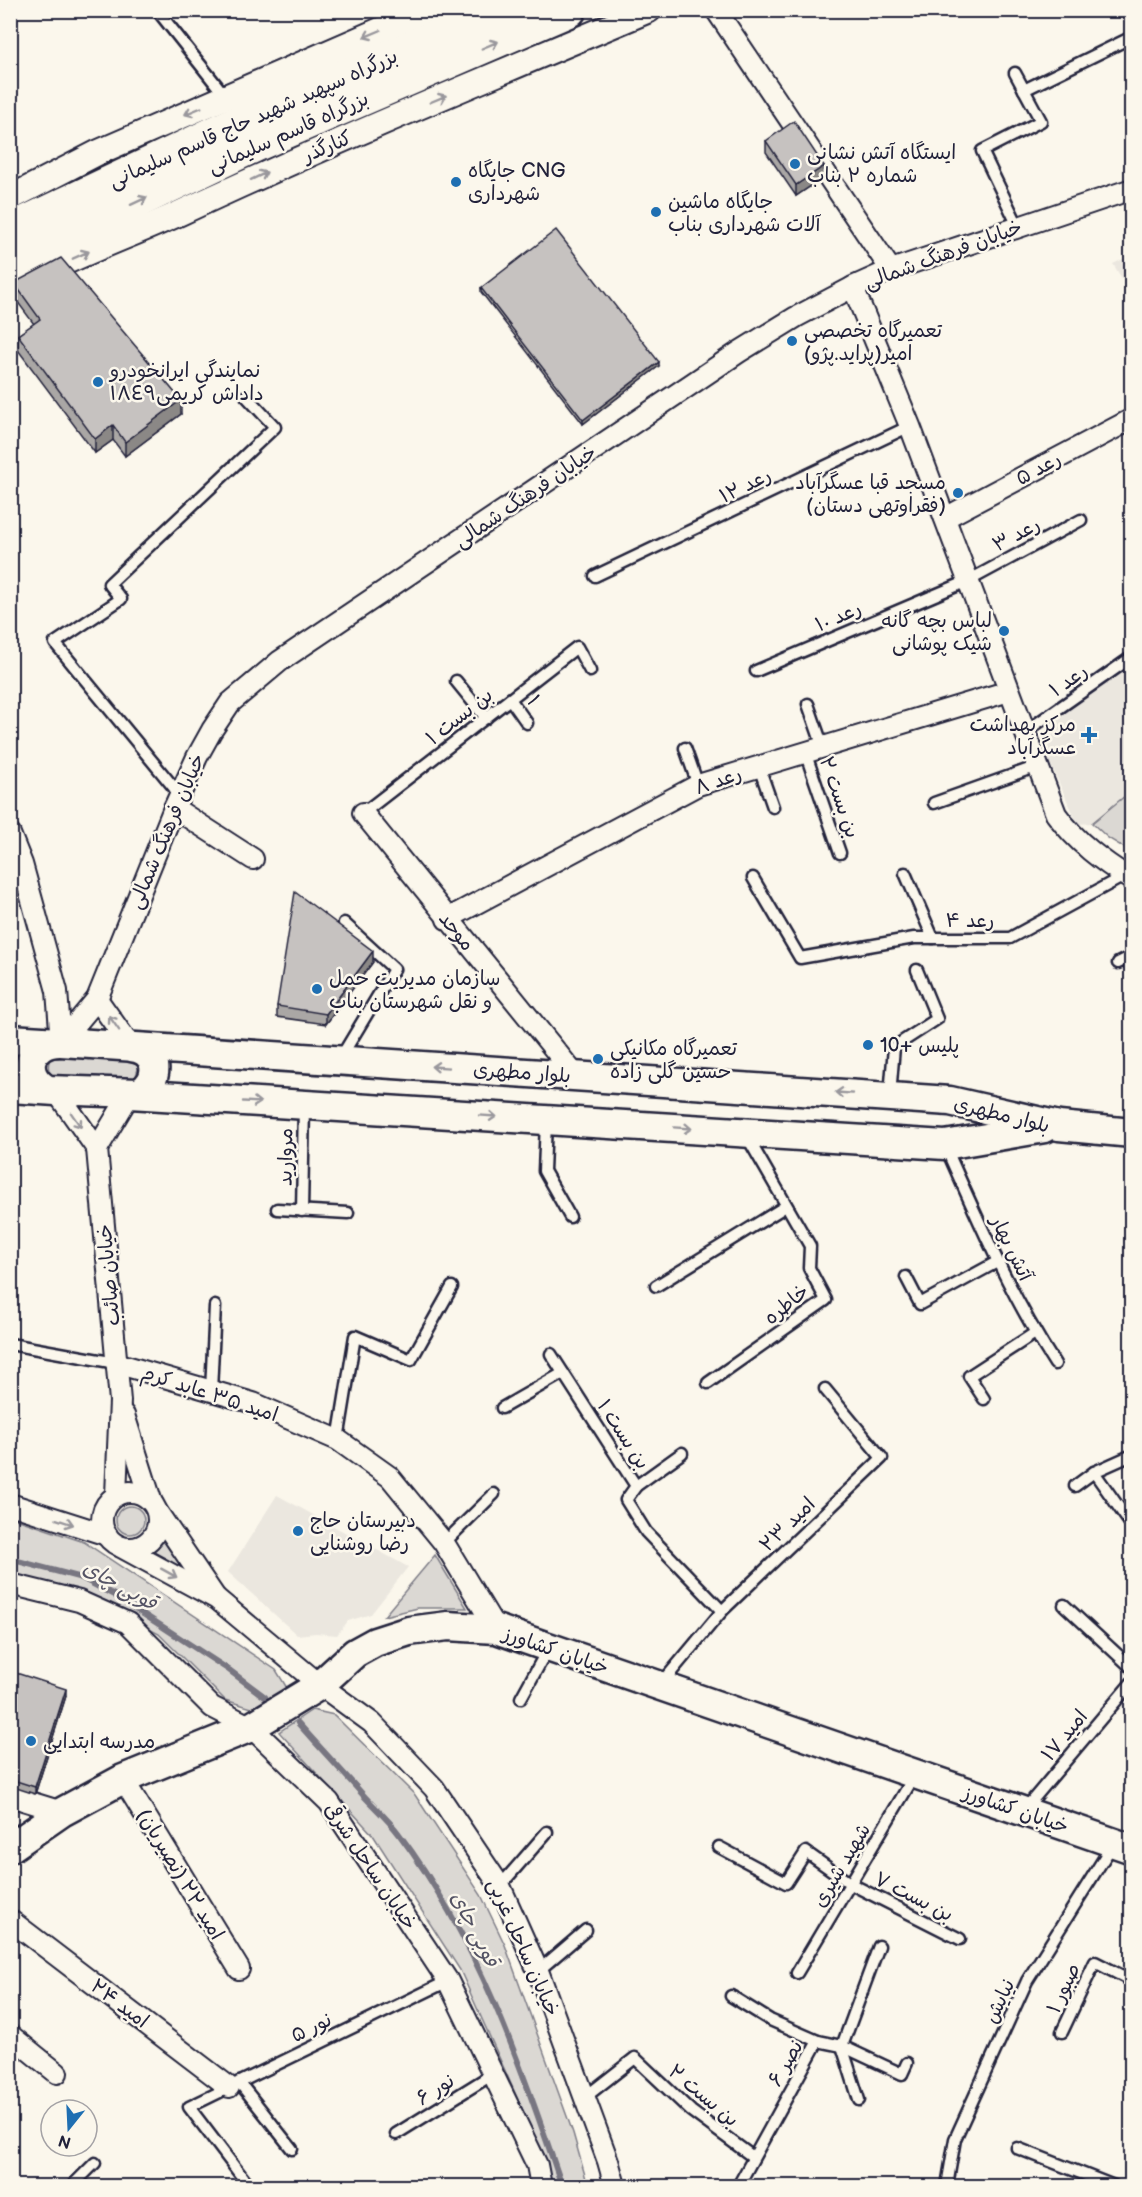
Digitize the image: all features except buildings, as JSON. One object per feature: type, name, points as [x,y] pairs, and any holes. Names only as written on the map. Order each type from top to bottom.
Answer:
[{"type":"highway","name":"بزرگراه سپهبد شهید حاج قاسم سلیمانی","points":[[10,230],[244,119],[496,10]]},
{"type":"highway","name":"بزرگراه قاسم سلیمانی","points":[[10,262],[260,143],[569,10]]},
{"type":"main road","points":[[10,1039],[61,1042]]},
{"type":"main road","points":[[56,1091],[40,1086],[32,1072],[31,1065],[37,1050],[43,1044],[61,1042]]},
{"type":"main road","name":"بلوار مطهری","points":[[61,1042],[950,1101],[1059,1126]]},
{"type":"main road","points":[[130,1094],[139,1093],[151,1083],[154,1067],[147,1052],[140,1047],[131,1047]]},
{"type":"main road","points":[[220,1100],[205,1094],[198,1079],[198,1071],[207,1057],[214,1053],[222,1053]]},
{"type":"main road","points":[[10,1088],[56,1091]]},
{"type":"main road","name":"بلوار مطهری","points":[[56,1091],[933,1144],[1059,1126]]},
{"type":"main road","points":[[923,1099],[938,1104],[942,1111],[944,1127],[933,1144]]},
{"type":"main road","points":[[1059,1126],[1131,1133]]},
{"type":"main road","name":"خیابان کشاورز","points":[[10,1848],[62,1812],[123,1779],[251,1728],[320,1685],[355,1653],[375,1642],[410,1631],[448,1626],[496,1629],[1122,1846]]},
{"type":"street","points":[[10,198],[99,152],[426,10]]},
{"type":"street","name":"کنارگذر","points":[[10,291],[79,256],[144,229],[274,169],[649,10]]},
{"type":"street","points":[[716,10],[891,270]]},
{"type":"street","name":"خیابان فرهنگ شمالی","points":[[61,1042],[97,999],[196,757],[230,703],[280,661],[739,352],[796,317],[852,287],[891,270],[1131,189]]},
{"type":"street","points":[[852,287],[910,426],[1052,806],[1066,828],[1093,854],[1128,878]]},
{"type":"street","name":"رعد ۵","points":[[945,518],[1131,419]]},
{"type":"street","name":"رعد ۸","points":[[447,919],[698,785],[1009,691]]},
{"type":"street","points":[[177,802],[253,859]]},
{"type":"street","name":"موحد","points":[[363,813],[576,1076]]},
{"type":"street","points":[[10,834],[22,864],[57,991],[61,1042]]},
{"type":"street","points":[[97,999],[131,1047]]},
{"type":"street","name":"خیابان صائب","points":[[56,1091],[97,1149],[120,1401],[116,1495]]},
{"type":"street","points":[[97,1149],[130,1094]]},
{"type":"street","name":"امید ۳۵ عابد کرم","points":[[117,1363],[253,1403],[338,1440],[390,1477],[444,1544],[496,1629]]},
{"type":"street","name":"خیابان صائب","points":[[120,1401],[155,1506]]},
{"type":"street","points":[[130,1491],[145,1495],[155,1506],[157,1530],[147,1543],[139,1547],[114,1541],[103,1527],[104,1509],[116,1495],[130,1491]]},
{"type":"street","name":"خیابان ساحل غربی","points":[[10,1504],[114,1541],[217,1599],[320,1685],[372,1723],[434,1788],[500,1886],[538,1971],[608,2161],[615,2187]]},
{"type":"street","name":"خیابان ساحل غربی","points":[[155,1506],[217,1599]]},
{"type":"street","name":"خیابان ساحل شرقی","points":[[10,1584],[79,1601],[128,1623],[212,1707],[251,1728],[329,1802],[448,1981],[537,2165],[540,2187]]},
{"type":"street","name":"امید ۲۲ (نصیریان)","points":[[123,1779],[239,1969]]},
{"type":"street","points":[[10,1796],[62,1812]]},
{"type":"street","name":"امید ۲۴","points":[[10,1920],[234,2085]]},
{"type":"street","points":[[10,2035],[57,2073]]},
{"type":"lane","points":[[157,10],[226,97]]},
{"type":"lane","points":[[1024,90],[1131,37]]},
{"type":"lane","points":[[1015,73],[1041,121],[982,151],[1018,226]]},
{"type":"lane","points":[[177,802],[55,643],[121,599],[109,585],[275,427],[246,396]]},
{"type":"lane","name":"رعد ۱۲","points":[[595,576],[910,426]]},
{"type":"lane","name":"رعد ۳","points":[[968,581],[1081,520]]},
{"type":"lane","name":"رعد ۱۰","points":[[756,671],[968,581]]},
{"type":"lane","name":"بن بست ۱","points":[[363,813],[577,647],[590,671]]},
{"type":"lane","name":"رعد ۱","points":[[1025,732],[1131,657]]},
{"type":"lane","points":[[456,681],[486,718]]},
{"type":"lane","name":"۱","points":[[510,699],[527,723]]},
{"type":"lane","points":[[808,704],[814,750]]},
{"type":"lane","points":[[686,748],[698,785]]},
{"type":"lane","name":"بن بست ۲","points":[[814,750],[840,853]]},
{"type":"lane","points":[[934,803],[1038,766]]},
{"type":"lane","points":[[759,767],[773,807]]},
{"type":"lane","points":[[906,873],[933,938]]},
{"type":"lane","name":"رعد ۴","points":[[753,878],[800,958],[914,938],[1010,938],[1128,878]]},
{"type":"lane","points":[[340,1060],[394,969],[344,923]]},
{"type":"lane","points":[[1118,963],[1131,956]]},
{"type":"lane","points":[[890,1096],[894,1047],[937,1019],[917,970]]},
{"type":"lane","name":"مروارید","points":[[302,1211],[304,1105]]},
{"type":"lane","points":[[546,1120],[544,1172],[570,1217]]},
{"type":"lane","name":"خاطره","points":[[708,1383],[826,1300],[809,1268],[810,1246],[744,1132]]},
{"type":"lane","name":"آتش بهار","points":[[933,1144],[1035,1333],[1055,1364]]},
{"type":"lane","points":[[656,1286],[786,1206]]},
{"type":"lane","points":[[277,1209],[348,1213]]},
{"type":"lane","points":[[906,1277],[920,1304],[997,1262]]},
{"type":"lane","points":[[338,1440],[355,1336],[411,1360],[452,1287]]},
{"type":"lane","points":[[211,1391],[215,1306]]},
{"type":"lane","points":[[984,1399],[969,1376],[1035,1333]]},
{"type":"lane","points":[[10,1344],[117,1363]]},
{"type":"lane","name":"بن بست ۱","points":[[551,1354],[636,1486],[626,1500],[646,1532],[722,1611]]},
{"type":"lane","points":[[502,1408],[563,1373]]},
{"type":"lane","name":"امید ۲۳","points":[[660,1686],[722,1611],[882,1458],[825,1389]]},
{"type":"lane","points":[[636,1486],[682,1453]]},
{"type":"lane","points":[[1075,1486],[1094,1472],[1131,1455]]},
{"type":"lane","points":[[1094,1472],[1131,1526]]},
{"type":"lane","points":[[444,1544],[494,1494]]},
{"type":"lane","points":[[1064,1605],[1131,1668]]},
{"type":"lane","points":[[521,1698],[549,1647]]},
{"type":"lane","name":"امید ۱۷","points":[[1023,1812],[1131,1682]]},
{"type":"lane","name":"شهید شیری","points":[[797,1973],[915,1774]]},
{"type":"lane","points":[[500,1886],[548,1832]]},
{"type":"lane","name":"نیایش","points":[[947,2187],[956,2139],[1027,1981],[1122,1846]]},
{"type":"lane","name":"بن بست ۷","points":[[719,1847],[786,1883],[806,1852],[851,1884],[960,1939]]},
{"type":"lane","points":[[538,1971],[586,1930]]},
{"type":"lane","points":[[859,2100],[842,2046],[879,1946]]},
{"type":"lane","name":"صبور ۱","points":[[1062,2032],[1095,1962],[1131,1981]]},
{"type":"lane","name":"نور ۵","points":[[249,2187],[189,2106],[448,1981]]},
{"type":"lane","points":[[731,1996],[770,2020],[818,2041]]},
{"type":"lane","name":"نصر ۶","points":[[738,2187],[818,2041],[842,2046],[902,2074],[907,2063]]},
{"type":"lane","name":"بن بست ۲","points":[[584,2098],[635,2058],[691,2111],[753,2157]]},
{"type":"lane","name":"نور ۶","points":[[396,2134],[493,2074]]},
{"type":"lane","points":[[234,2085],[292,2150]]},
{"type":"lane","points":[[1017,2148],[1113,2187]]},
{"type":"lane","points":[[72,2187],[95,2163]]},
{"type":"shaded area","points":[[1131,255],[1131,293],[1113,264]]},
{"type":"shaded area","name":"مرکز بهداشت عسگرآباد","points":[[1131,668],[1131,792],[1092,823],[1078,824],[1042,746],[1049,723]]},
{"type":"shaded area","points":[[1131,791],[1131,852],[1108,838],[1092,823]]},
{"type":"shaded area","points":[[55,1054],[120,1056],[137,1063],[138,1069],[135,1079],[51,1076],[48,1064]]},
{"type":"shaded area","name":"دبیرستان حاج رضا روشنایی","points":[[277,1495],[408,1567],[371,1614],[348,1621],[337,1635],[316,1633],[297,1635],[228,1572]]},
{"type":"shaded area","points":[[130,1506],[140,1510],[144,1520],[140,1530],[130,1534],[120,1530],[116,1520],[120,1510]]},
{"type":"shaded area","points":[[10,1517],[84,1542],[276,1670],[287,1688],[255,1709],[225,1700],[159,1634],[78,1591],[11,1574]]},
{"type":"shaded area","points":[[166,1539],[186,1573],[152,1553]]},
{"type":"shaded area","points":[[435,1555],[467,1608],[418,1608],[384,1616]]},
{"type":"shaded area","points":[[312,1710],[334,1715],[415,1795],[481,1895],[505,1945],[573,2133],[588,2186],[548,2186],[528,2122],[460,1970],[373,1835],[279,1732]]},
{"type":"waterway","name":"قوبی چای","points":[[10,1559],[82,1578],[114,1595],[229,1670],[265,1697]]},
{"type":"waterway","name":"قوبی چای","points":[[298,1723],[395,1829],[427,1874],[452,1916],[474,1959],[513,2048],[562,2186]]},
{"type":"place","name":"ایستگاه آتش نشانی شماره ۲ بناب","points":[[795,164]]},
{"type":"place","name":"جایگاه CNG شهرداری","points":[[456,182]]},
{"type":"place","name":"جایگاه ماشین آلات شهرداری بناب","points":[[656,212]]},
{"type":"place","name":"تعمیرگاه تخصصی امیر(پراید.پژو)","points":[[792,341]]},
{"type":"place","name":"نمایندگی ایرانخودرو داداش کریمی١٨٤٩","points":[[98,382]]},
{"type":"place","name":"مسجد قبا عسگرآباد (فقراوتهی دستان)","points":[[958,493]]},
{"type":"place","name":"لباس بچه گانه شیک پوشانی","points":[[1004,631]]},
{"type":"place","name":"مرکز بهداشت عسگرآباد","points":[[1089,735]]},
{"type":"place","name":"سازمان مدیریت حمل و نقل شهرستان بناب","points":[[317,989]]},
{"type":"place","name":"پلیس +10","points":[[868,1045]]},
{"type":"place","name":"تعمیرگاه مکانیکی حسین گلی زاده","points":[[598,1059]]},
{"type":"place","name":"دبیرستان حاج رضا روشنایی","points":[[298,1531]]},
{"type":"place","name":"مدرسه ابتدایی","points":[[31,1741]]}]
